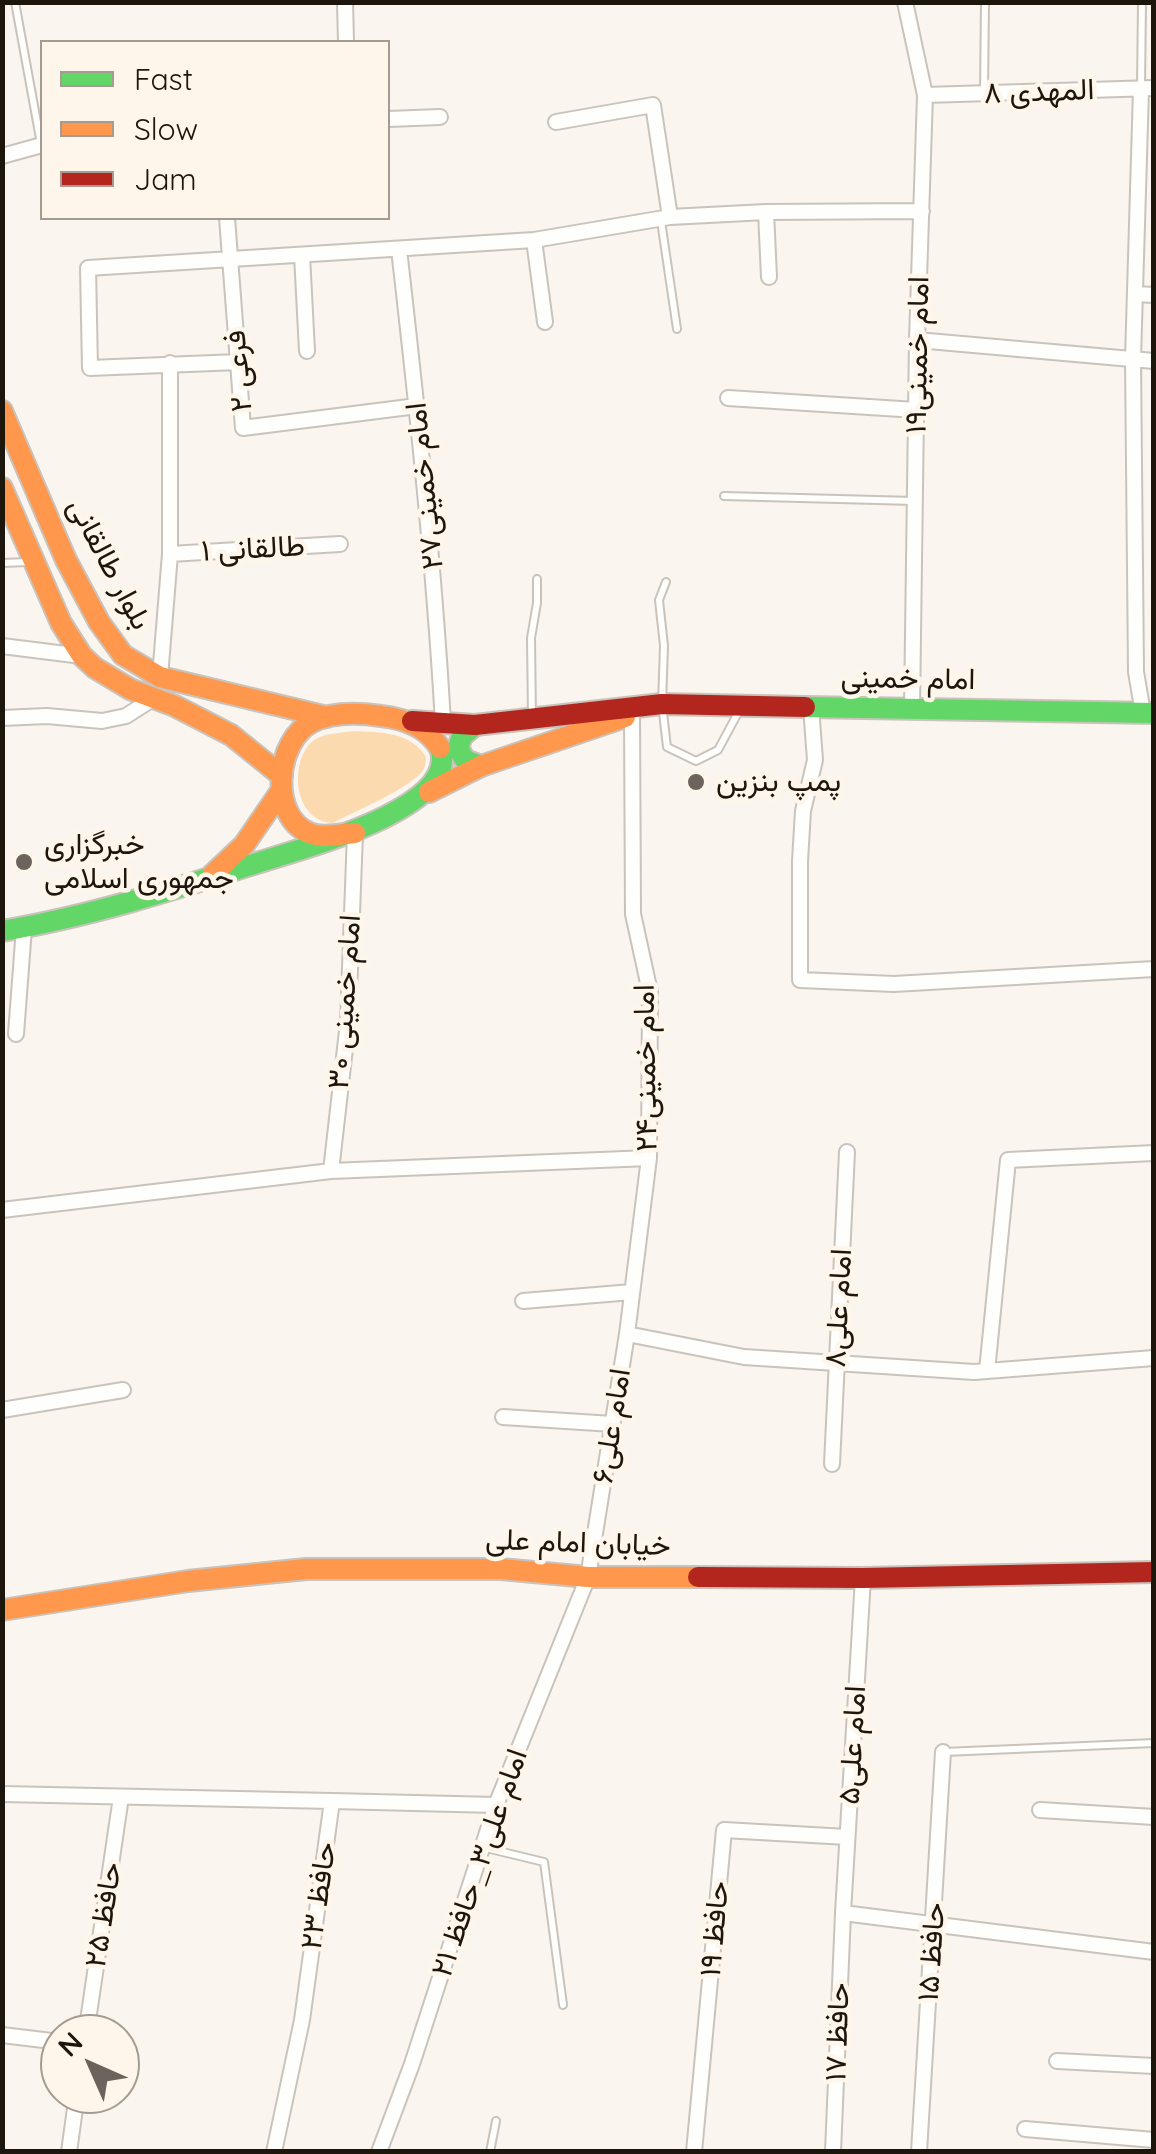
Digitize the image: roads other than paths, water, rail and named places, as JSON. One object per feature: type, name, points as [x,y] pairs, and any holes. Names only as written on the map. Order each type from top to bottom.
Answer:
[{"type":"main road","name":"بلوار طالقانی","points":[[2,411],[63,553],[99,622],[123,655],[176,706],[231,735],[281,784]]},
{"type":"main road","name":"بلوار طالقانی","points":[[2,488],[61,623],[82,656],[96,668],[130,689],[157,688],[329,718]]},
{"type":"main road","name":"امام خمینی","points":[[406,721],[475,724],[662,704],[1148,713]]},
{"type":"main road","name":"امام خمینی","points":[[414,800],[481,766],[662,704]]},
{"type":"main road","points":[[13,930],[80,918],[205,881],[355,832],[414,800],[433,785],[442,771],[442,754],[436,741],[406,721],[382,716],[353,714],[308,723],[293,738],[281,784],[244,845],[205,881]]},
{"type":"main road","points":[[475,724],[461,735],[460,753],[472,765],[481,766]]},
{"type":"main road","points":[[281,784],[290,815],[301,829],[314,835],[355,832]]},
{"type":"main road","name":"خیابان امام علی","points":[[2,1610],[188,1581],[306,1568],[501,1569],[588,1577],[863,1578],[1154,1572]]},
{"type":"street","points":[[345,2],[346,40]]},
{"type":"street","name":"امام خمینی۱۹","points":[[905,2],[925,96],[912,709]]},
{"type":"street","points":[[1147,88],[1133,359],[1136,672],[1148,713]]},
{"type":"street","name":"المهدی ٨","points":[[925,96],[1147,88]]},
{"type":"street","points":[[556,122],[653,105],[665,218]]},
{"type":"street","points":[[390,119],[440,116]]},
{"type":"street","points":[[2,156],[40,146]]},
{"type":"street","points":[[238,362],[90,368],[88,268],[534,240],[665,218],[922,210]]},
{"type":"street","points":[[766,212],[768,277]]},
{"type":"street","name":"فرعی ۲","points":[[228,220],[243,428],[417,406]]},
{"type":"street","points":[[534,240],[545,322]]},
{"type":"street","name":"امام خمینی۲۷","points":[[399,249],[437,612],[443,723]]},
{"type":"street","points":[[302,255],[307,352]]},
{"type":"street","points":[[1136,294],[1154,295]]},
{"type":"street","points":[[917,340],[1154,361]]},
{"type":"street","points":[[170,364],[170,554]]},
{"type":"street","points":[[728,398],[916,410]]},
{"type":"street","name":"طالقانی ۱","points":[[157,688],[170,554],[340,544]]},
{"type":"street","points":[[2,646],[82,656]]},
{"type":"street","points":[[2,718],[48,716],[102,721],[126,716],[157,688]]},
{"type":"street","points":[[811,707],[815,760],[803,811],[800,980],[894,984],[1154,970]]},
{"type":"street","name":"امام خمینی۲۴","points":[[627,1334],[648,1158],[650,992],[633,914],[632,715]]},
{"type":"street","name":"امام خمینی ۳۰","points":[[331,1172],[348,1022],[355,832]]},
{"type":"street","points":[[13,930],[16,1034]]},
{"type":"street","name":"امام علی۸","points":[[832,1464],[847,1152]]},
{"type":"street","points":[[988,1370],[1008,1160],[1154,1154]]},
{"type":"street","points":[[2,1210],[331,1172],[648,1158]]},
{"type":"street","points":[[523,1301],[632,1292]]},
{"type":"street","points":[[627,1334],[744,1357],[974,1372],[1154,1358]]},
{"type":"street","name":"امام علی۶","points":[[588,1577],[627,1334]]},
{"type":"street","points":[[2,1410],[122,1390]]},
{"type":"street","points":[[503,1418],[613,1424]]},
{"type":"street","name":"امام علی۳_حافظ ۲۱","points":[[379,2152],[412,2064],[496,1805],[588,1577]]},
{"type":"street","name":"امام علی۵","points":[[843,1913],[863,1578]]},
{"type":"street","name":"حافظ ۱۵","points":[[919,2152],[943,1752]]},
{"type":"street","points":[[2,1794],[332,1801]]},
{"type":"street","name":"حافظ ۲۵","points":[[89,2014],[122,1797]]},
{"type":"street","name":"حافظ ۲۳","points":[[274,2152],[302,2020],[332,1801],[496,1805]]},
{"type":"street","points":[[1040,1810],[1154,1817]]},
{"type":"street","name":"حافظ ۱۹","points":[[694,2152],[724,1830],[847,1837]]},
{"type":"street","points":[[843,1913],[1154,1952]]},
{"type":"street","name":"حافظ ۱۷","points":[[833,2152],[843,1913]]},
{"type":"street","points":[[2,2035],[40,2040]]},
{"type":"street","points":[[1057,2061],[1154,2066]]},
{"type":"street","points":[[70,2152],[75,2114]]},
{"type":"street","points":[[1025,2129],[1154,2140]]},
{"type":"lane","points":[[15,2],[40,134]]},
{"type":"lane","points":[[984,94],[985,2]]},
{"type":"lane","points":[[1142,2],[1147,88]]},
{"type":"lane","points":[[665,218],[677,329]]},
{"type":"lane","points":[[724,496],[915,501]]},
{"type":"lane","points":[[2,564],[34,562]]},
{"type":"lane","points":[[532,718],[532,638],[538,578]]},
{"type":"lane","points":[[666,582],[658,600],[664,646],[662,704],[667,748],[696,761],[718,750],[742,706]]},
{"type":"lane","points":[[943,1752],[1154,1743]]},
{"type":"lane","points":[[482,1847],[544,1862],[562,2005]]},
{"type":"lane","points":[[490,2152],[496,2121]]},
{"type":"place","name":"پمپ بنزین","points":[[696,782]]},
{"type":"place","name":"خبرگزاری جمهوری اسلامی","points":[[24,862]]}]
